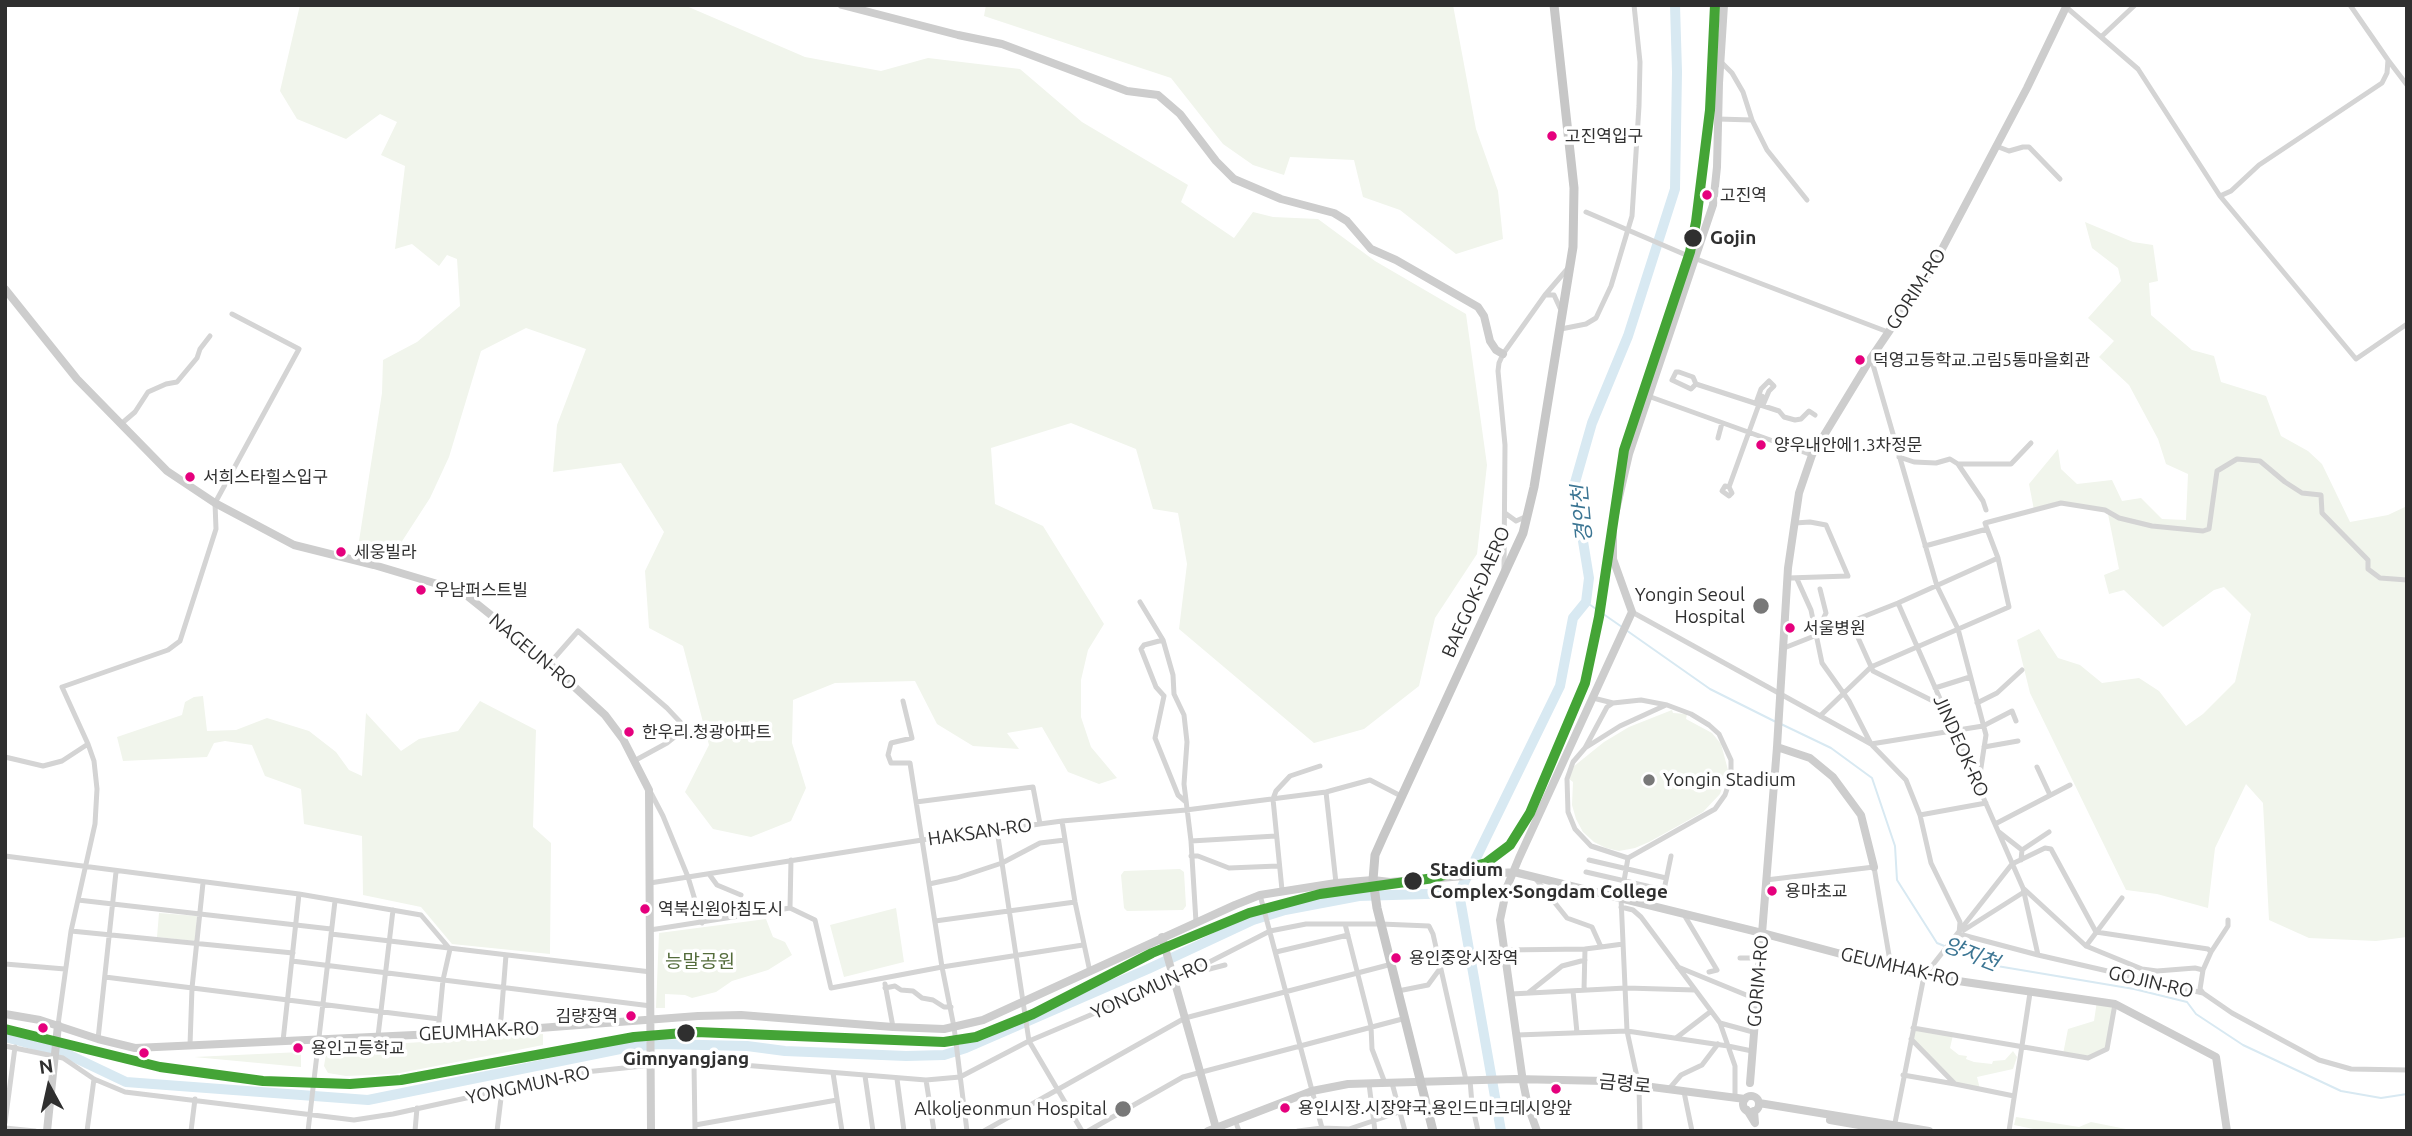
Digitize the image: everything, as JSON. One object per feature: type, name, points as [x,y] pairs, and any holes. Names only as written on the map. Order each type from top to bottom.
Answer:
[{"type":"main road","points":[[842,5],[1002,44],[1127,91],[1158,95],[1180,114],[1216,162],[1234,179],[1281,199],[1334,214],[1347,221],[1362,242],[1371,249],[1396,260],[1478,307],[1484,316],[1490,341],[1496,350],[1503,354]]},
{"type":"main road","name":"BAEGOK-DAERO","points":[[1433,1131],[1377,908],[1372,883],[1375,855],[1503,581],[1523,533],[1528,513],[1562,324],[1571,264],[1574,211],[1574,188],[1554,5]]},
{"type":"main road","points":[[1538,1131],[1519,1079],[1517,1035],[1500,920],[1510,872],[1631,615],[1613,559],[1613,523],[1629,454],[1690,256],[1713,205],[1724,5]]},
{"type":"main road","name":"GORIM-RO","points":[[1756,1127],[1750,1083],[1753,1032],[1799,492],[1812,455],[1871,358],[1932,268],[2028,88],[2067,6]]},
{"type":"main road","name":"NAGEUN-RO","points":[[5,289],[77,379],[167,471],[215,503],[293,545],[374,565],[461,591],[606,715],[623,739],[649,790],[651,1131]]},
{"type":"main road","points":[[1777,747],[1810,758],[1833,777],[1861,815],[1874,867]]},
{"type":"main road","name":"GEUMHAK-RO","points":[[5,1014],[135,1048],[500,1031],[651,1018],[741,1016],[954,1029],[984,1020],[1089,968],[1163,939],[1261,895],[1336,883],[1372,883],[1510,872],[1621,903],[1683,914],[1891,967],[2030,993],[2115,1004],[2216,1057],[2227,1131]]},
{"type":"main road","points":[[1163,939],[1201,1073],[1212,1129]]},
{"type":"main road","points":[[47,1131],[58,1028]]},
{"type":"main road","name":"금령로","points":[[1212,1129],[1312,1091],[1348,1084],[1519,1079],[1605,1081],[1669,1089],[1894,1129],[1929,1131]]},
{"type":"street","points":[[1545,295],[1550,293],[1557,297],[1562,324],[1586,324],[1596,318],[1611,286],[1632,216],[1640,73],[1633,5]]},
{"type":"street","points":[[2101,37],[2135,5]]},
{"type":"street","points":[[2350,5],[2407,85]]},
{"type":"street","points":[[2067,6],[2137,69],[2220,196],[2356,359],[2407,324]]},
{"type":"street","points":[[2220,196],[2231,191],[2259,165],[2382,83],[2388,60]]},
{"type":"street","points":[[1721,62],[1743,92],[1752,120],[1768,150],[1807,200]]},
{"type":"street","points":[[1718,119],[1752,120]]},
{"type":"street","points":[[1996,146],[2010,151],[2029,147],[2060,179]]},
{"type":"street","points":[[1574,211],[1586,212],[1690,256],[1888,332]]},
{"type":"street","points":[[1503,581],[1505,445],[1498,371],[1503,354],[1571,264]]},
{"type":"street","points":[[58,1028],[71,931],[95,824],[97,789],[94,761],[88,744],[61,688],[168,650],[180,641],[216,529],[215,503],[299,349],[232,314]]},
{"type":"street","points":[[121,424],[135,412],[148,392],[166,383],[177,383],[210,336]]},
{"type":"street","points":[[1871,358],[1937,586],[1958,629],[1986,735],[1978,787]]},
{"type":"street","points":[[1696,384],[1759,404],[1794,420],[1801,419],[1809,411],[1815,415]]},
{"type":"street","points":[[1648,396],[1812,455]]},
{"type":"street","points":[[1727,490],[1762,396]]},
{"type":"street","points":[[1718,438],[1722,422]]},
{"type":"street","points":[[1958,464],[2011,464],[2031,443]]},
{"type":"street","points":[[1899,457],[1914,462],[1936,463],[1950,458],[1958,464],[1983,501],[1986,510]]},
{"type":"street","points":[[1821,716],[1871,667],[2009,607],[1998,558],[1985,523],[2062,503],[2105,510],[2119,519],[2152,526],[2203,531],[2209,529],[2217,471],[2237,459],[2260,461],[2302,493],[2321,495],[2322,513],[2368,560],[2368,569],[2380,578],[2407,580]]},
{"type":"street","points":[[1505,513],[1516,521],[1524,519],[1528,513]]},
{"type":"street","points":[[1795,523],[1826,525],[1848,576],[1792,578],[1811,610],[1822,663],[1845,695],[1871,744],[1906,780],[1920,815],[1931,863],[1959,922],[1957,936]]},
{"type":"street","points":[[1925,546],[1987,529]]},
{"type":"street","points":[[1784,648],[1898,603],[1998,558]]},
{"type":"street","points":[[1820,589],[1829,631]]},
{"type":"street","points":[[1140,602],[1163,640],[1173,675],[1174,694],[1184,715],[1187,742],[1184,784],[1196,922]]},
{"type":"street","name":"JINDEOK-RO","points":[[1898,603],[2023,890],[2038,956]]},
{"type":"street","points":[[1631,615],[1871,744],[1983,726],[2012,711],[2016,721]]},
{"type":"street","points":[[1851,622],[1873,671],[1943,706]]},
{"type":"street","points":[[549,664],[578,631],[683,725],[679,734],[634,761]]},
{"type":"street","points":[[1163,640],[1144,645],[1141,649],[1156,687],[1164,696]]},
{"type":"street","points":[[1977,703],[1997,693],[2022,670]]},
{"type":"street","points":[[1935,688],[1970,677]]},
{"type":"street","points":[[1164,696],[1174,694]]},
{"type":"street","points":[[1164,696],[1156,738],[1178,795],[1186,806]]},
{"type":"street","points":[[1593,698],[1613,703],[1641,700],[1667,705],[1691,714],[1719,734],[1731,760],[1731,778],[1725,795],[1715,808],[1628,858],[1591,846],[1575,830],[1568,813],[1567,779],[1573,762],[1585,748],[1607,707],[1613,703]]},
{"type":"street","points":[[903,701],[912,738],[891,743],[888,755],[891,763],[910,763],[942,967],[951,1007],[967,1131]]},
{"type":"street","points":[[1585,748],[1620,726],[1667,705]]},
{"type":"street","points":[[1984,747],[2018,741]]},
{"type":"street","points":[[5,757],[43,766],[62,761],[88,744]]},
{"type":"street","points":[[1282,890],[1273,799],[1276,791],[1290,776],[1320,765]]},
{"type":"street","points":[[2037,767],[2050,795]]},
{"type":"street","name":"HAKSAN-RO","points":[[650,883],[1062,821],[1326,792],[1370,780],[1402,796]]},
{"type":"street","points":[[1994,824],[2070,785]]},
{"type":"street","points":[[916,802],[1033,787],[1040,824]]},
{"type":"street","points":[[649,790],[663,816],[688,877],[702,923]]},
{"type":"street","points":[[1326,792],[1336,883]]},
{"type":"street","points":[[1920,815],[1986,803]]},
{"type":"street","points":[[1062,821],[1089,968]]},
{"type":"street","points":[[997,830],[1029,1041],[1082,1131]]},
{"type":"street","points":[[1998,831],[2022,850]]},
{"type":"street","points":[[2022,850],[2049,832]]},
{"type":"street","points":[[1191,841],[1276,836]]},
{"type":"street","points":[[929,884],[1002,863],[1040,843],[1065,840]]},
{"type":"street","points":[[1894,1129],[1926,973],[2012,864],[2045,848],[2051,849],[2096,932]]},
{"type":"street","points":[[2021,860],[2022,850]]},
{"type":"street","points":[[5,856],[299,894],[421,915],[450,949]]},
{"type":"street","points":[[1191,856],[1198,856],[1229,868],[1278,866]]},
{"type":"street","points":[[1586,872],[1664,890],[1671,856]]},
{"type":"street","points":[[1628,858],[1621,903],[1627,1031],[1639,1086],[1640,1131]]},
{"type":"street","points":[[790,908],[791,860]]},
{"type":"street","points":[[1589,860],[1666,878]]},
{"type":"street","points":[[1766,880],[1874,867],[1891,967]]},
{"type":"street","points":[[98,1039],[116,872]]},
{"type":"street","points":[[709,874],[717,885],[741,895]]},
{"type":"street","points":[[1535,878],[1567,918],[1592,927],[1601,947]]},
{"type":"street","points":[[190,1045],[192,988],[202,883]]},
{"type":"street","points":[[1957,936],[2023,890]]},
{"type":"street","name":"JINDEOK-RO","points":[[2023,890],[2087,946],[2142,969],[2203,970]]},
{"type":"street","points":[[283,1041],[299,894]]},
{"type":"street","points":[[1261,895],[1322,1128]]},
{"type":"street","points":[[2087,946],[2122,898]]},
{"type":"street","points":[[78,900],[296,925],[389,941],[652,972]]},
{"type":"street","points":[[308,1131],[335,901]]},
{"type":"street","points":[[935,921],[1075,902]]},
{"type":"street","points":[[1621,903],[1641,918],[1720,1023],[1735,1066],[1734,1099]]},
{"type":"street","points":[[650,930],[790,908],[816,920],[831,988],[1083,945]]},
{"type":"street","points":[[378,1036],[393,910]]},
{"type":"street","points":[[1683,914],[1717,970],[1709,972]]},
{"type":"street","points":[[2203,993],[2200,989],[2203,970],[2228,926],[2228,920]]},
{"type":"street","name":"YONGMUN-RO","points":[[5,1046],[63,1058],[94,1079],[125,1092],[354,1120],[585,1072],[652,1063],[718,1063],[926,1080],[960,1073],[1175,976],[1270,928],[1306,924],[1429,926],[1433,934],[1439,970]]},
{"type":"street","points":[[1345,924],[1371,1026],[1372,1049],[1389,1083],[1405,1131]]},
{"type":"street","points":[[71,931],[293,953]]},
{"type":"street","points":[[2096,932],[2208,949],[2211,952]]},
{"type":"street","points":[[1276,952],[1348,935]]},
{"type":"street","name":"GOJIN-RO","points":[[1957,936],[2203,993],[2232,1013],[2319,1060],[2351,1069],[2407,1070]]},
{"type":"street","points":[[1503,950],[1585,949],[1623,944]]},
{"type":"street","points":[[439,1032],[443,980],[450,949]]},
{"type":"street","points":[[1584,990],[1585,949]]},
{"type":"street","points":[[500,1031],[506,955]]},
{"type":"street","points":[[1740,958],[1759,958]]},
{"type":"street","points":[[1528,993],[1562,966],[1585,960]]},
{"type":"street","points":[[292,961],[651,1006]]},
{"type":"street","points":[[5,964],[65,969]]},
{"type":"street","points":[[984,1131],[1185,1018],[1392,964]]},
{"type":"street","points":[[1175,976],[1225,965]]},
{"type":"street","points":[[1678,966],[1756,999]]},
{"type":"street","points":[[1398,991],[1428,985],[1439,970]]},
{"type":"street","points":[[1439,970],[1468,1080],[1478,1131]]},
{"type":"street","points":[[105,976],[439,1019]]},
{"type":"street","points":[[883,978],[893,1027]]},
{"type":"street","points":[[885,988],[895,986],[901,990],[913,991],[922,998],[951,1007]]},
{"type":"street","points":[[1511,994],[1626,988],[1695,989]]},
{"type":"street","points":[[1742,993],[1757,989]]},
{"type":"street","points":[[1573,991],[1577,1033]]},
{"type":"street","points":[[2009,1131],[2030,993]]},
{"type":"street","points":[[1913,1028],[2088,1058],[2107,1049],[2115,1004]]},
{"type":"street","points":[[1673,1038],[1710,1012]]},
{"type":"street","points":[[1088,1131],[1183,1077],[1406,1018]]},
{"type":"street","points":[[1720,1023],[1753,1032]]},
{"type":"street","points":[[1517,1035],[1627,1031],[1728,1045],[1752,1051]]},
{"type":"street","points":[[1911,1039],[1955,1084]]},
{"type":"street","points":[[1669,1089],[1681,1075],[1702,1065],[1718,1044]]},
{"type":"street","points":[[15,1047],[7,1090],[5,1125],[35,1131]]},
{"type":"street","points":[[694,1064],[695,1128],[837,1100]]},
{"type":"street","points":[[833,1073],[842,1131]]},
{"type":"street","points":[[1903,1075],[2014,1096]]},
{"type":"street","points":[[864,1076],[873,1131]]},
{"type":"street","points":[[87,1131],[94,1079]]},
{"type":"street","points":[[897,1079],[904,1131]]},
{"type":"street","points":[[926,1080],[933,1131]]},
{"type":"street","points":[[1369,1084],[1375,1131]]},
{"type":"street","points":[[497,1131],[502,1090]]},
{"type":"street","points":[[1684,1092],[1692,1131]]},
{"type":"street","points":[[191,1131],[195,1100]]},
{"type":"street","points":[[1298,1131],[1322,1128],[1349,1130],[1426,1103]]},
{"type":"street","points":[[415,1131],[417,1108]]},
{"type":"street","points":[[1235,1120],[1239,1131]]},
{"type":"green space","points":[[300,5],[684,5],[805,57],[881,71],[928,58],[1020,69],[1082,122],[1188,185],[1181,202],[1234,238],[1253,212],[1273,217],[1318,219],[1375,261],[1466,314],[1487,465],[1477,554],[1435,618],[1419,686],[1364,729],[1314,743],[1179,629],[1187,564],[1178,513],[1153,509],[1136,449],[1071,423],[991,448],[995,504],[1043,526],[1104,624],[1088,650],[1081,680],[1081,717],[1091,747],[1117,778],[1099,784],[1068,772],[1042,727],[1007,733],[1019,749],[973,746],[937,724],[915,681],[835,683],[793,700],[792,743],[806,788],[791,821],[751,837],[713,829],[685,792],[709,745],[683,646],[649,628],[645,571],[664,532],[621,463],[553,472],[557,425],[586,349],[526,328],[481,351],[449,457],[430,498],[397,549],[359,541],[382,393],[383,360],[417,342],[460,306],[457,259],[447,255],[439,266],[412,244],[395,249],[405,166],[381,155],[397,122],[380,114],[346,139],[297,119],[280,91]]},
{"type":"green space","points":[[986,5],[1453,5],[1476,129],[1498,191],[1503,239],[1456,254],[1400,210],[1363,197],[1354,160],[1290,157],[1284,175],[1253,165],[1223,144],[1171,78],[984,16]]},
{"type":"green space","points":[[2085,222],[2133,242],[2153,245],[2158,281],[2149,283],[2151,315],[2192,350],[2214,356],[2221,382],[2266,396],[2281,436],[2308,451],[2322,464],[2350,522],[2388,515],[2407,506],[2407,937],[2376,941],[2309,938],[2269,920],[2263,803],[2246,784],[2215,848],[2208,908],[2157,894],[2126,890],[2030,693],[2017,640],[2039,629],[2058,658],[2080,665],[2102,683],[2139,678],[2159,691],[2186,726],[2203,714],[2235,682],[2251,614],[2224,587],[2214,590],[2163,627],[2124,590],[2109,594],[2104,575],[2119,569],[2107,509],[2061,502],[2034,510],[2029,484],[2058,449],[2061,469],[2077,484],[2112,480],[2122,501],[2141,498],[2162,519],[2186,520],[2188,474],[2166,464],[2158,439],[2129,385],[2099,357],[2114,341],[2088,318],[2121,281],[2118,268],[2092,248]]},
{"type":"green space","points":[[203,696],[207,731],[236,730],[267,718],[309,731],[336,752],[349,770],[362,776],[366,713],[401,751],[419,739],[458,731],[480,701],[536,730],[533,827],[551,843],[550,954],[452,944],[421,907],[363,895],[362,836],[304,824],[301,789],[265,776],[252,745],[225,741],[214,743],[207,757],[123,761],[117,737],[182,715],[185,702]]},
{"type":"green space","name":"Yongin Stadium","points":[[1672,710],[1673,713],[1687,714],[1686,719],[1712,733],[1721,744],[1728,770],[1720,794],[1703,812],[1635,848],[1619,851],[1594,842],[1583,832],[1572,805],[1573,782],[1569,779],[1573,767],[1604,742],[1629,727]]},
{"type":"green space","points":[[1180,869],[1184,872],[1186,906],[1183,910],[1127,911],[1124,908],[1121,875],[1124,871]]},
{"type":"green space","points":[[896,908],[904,962],[844,977],[830,925]]},
{"type":"green space","points":[[159,913],[197,916],[195,941],[157,937]]},
{"type":"green space","name":"능말공원","points":[[766,919],[773,937],[785,942],[792,955],[768,970],[732,981],[716,992],[692,998],[665,994],[665,1008],[656,1008],[659,933]]},
{"type":"green space","points":[[2097,1001],[2115,1004],[2107,1049],[2088,1058],[2063,1054],[2068,1029],[2094,1021]]},
{"type":"green space","points":[[1913,1028],[1953,1035],[1950,1048],[1974,1062],[1992,1064],[1993,1061],[2005,1060],[2013,1051],[2017,1057],[2013,1069],[1977,1077],[1980,1089],[1955,1084],[1911,1039]]},
{"type":"green space","points":[[543,1034],[543,1045],[395,1074],[346,1076],[328,1073],[324,1066],[326,1054],[331,1048]]},
{"type":"green space","points":[[301,1052],[301,1067],[194,1057]]},
{"type":"green space","points":[[2016,1117],[2079,1127],[2091,1122],[2136,1131],[2043,1131],[2014,1125]]},
{"type":"waterway","name":"경안천","points":[[1501,1131],[1459,893],[1560,686],[1573,618],[1586,602],[1589,578],[1574,486],[1592,423],[1628,336],[1675,189],[1675,5]]},
{"type":"waterway","name":"양지천","points":[[1586,602],[1622,627]]},
{"type":"waterway","name":"양지천","points":[[1626,630],[1710,689],[1776,722]]},
{"type":"waterway","name":"양지천","points":[[1781,724],[1831,748],[1872,778],[1895,846],[1897,880],[1937,943],[1991,965],[2134,989],[2187,1002],[2196,1014],[2243,1045],[2341,1091],[2381,1098],[2407,1094]]},
{"type":"waterway","points":[[5,1037],[65,1053],[126,1082],[368,1100],[630,1047],[659,1044],[747,1046],[785,1051],[906,1056],[944,1055],[1148,969],[1253,920],[1285,910],[1359,896],[1459,893]]},
{"type":"transit line","points":[[5,1029],[160,1067],[263,1081],[350,1084],[401,1080],[634,1037],[696,1032],[944,1042],[976,1037],[1033,1014],[1152,953],[1249,913],[1320,894],[1434,878],[1486,863],[1510,845],[1530,813],[1585,683],[1599,617],[1624,450],[1690,252],[1696,222],[1710,110],[1715,5]]},
{"type":"place","name":"고진역입구","points":[[1552,136]]},
{"type":"place","name":"고진역","points":[[1707,195]]},
{"type":"place","name":"Gojin","points":[[1693,238]]},
{"type":"place","name":"덕영고등학교.고림5통마을회관","points":[[1860,360]]},
{"type":"place","name":"양우내안에1.3차정문","points":[[1761,445]]},
{"type":"place","name":"서희스타힐스입구","points":[[190,477]]},
{"type":"place","name":"세웅빌라","points":[[341,552]]},
{"type":"place","name":"우남퍼스트빌","points":[[421,590]]},
{"type":"place","name":"Yongin Seoul Hospital","points":[[1761,606]]},
{"type":"place","name":"서울병원","points":[[1790,628]]},
{"type":"place","name":"한우리.청광아파트","points":[[629,732]]},
{"type":"place","name":"Yongin Stadium","points":[[1649,780]]},
{"type":"place","name":"Stadium Complex·Songdam College","points":[[1413,881]]},
{"type":"place","name":"용마초교","points":[[1772,891]]},
{"type":"place","name":"역북신원아침도시","points":[[645,909]]},
{"type":"place","name":"용인중앙시장역","points":[[1396,958]]},
{"type":"place","name":"김량장역","points":[[631,1016]]},
{"type":"place","name":"Gimnyangjang","points":[[686,1033]]},
{"type":"place","name":"용인고등학교","points":[[298,1048]]},
{"type":"place","name":"용인시장.시장약국.용인드마크데시앙앞","points":[[1285,1108]]},
{"type":"place","name":"Alkoljeonmun Hospital","points":[[1123,1109]]}]
